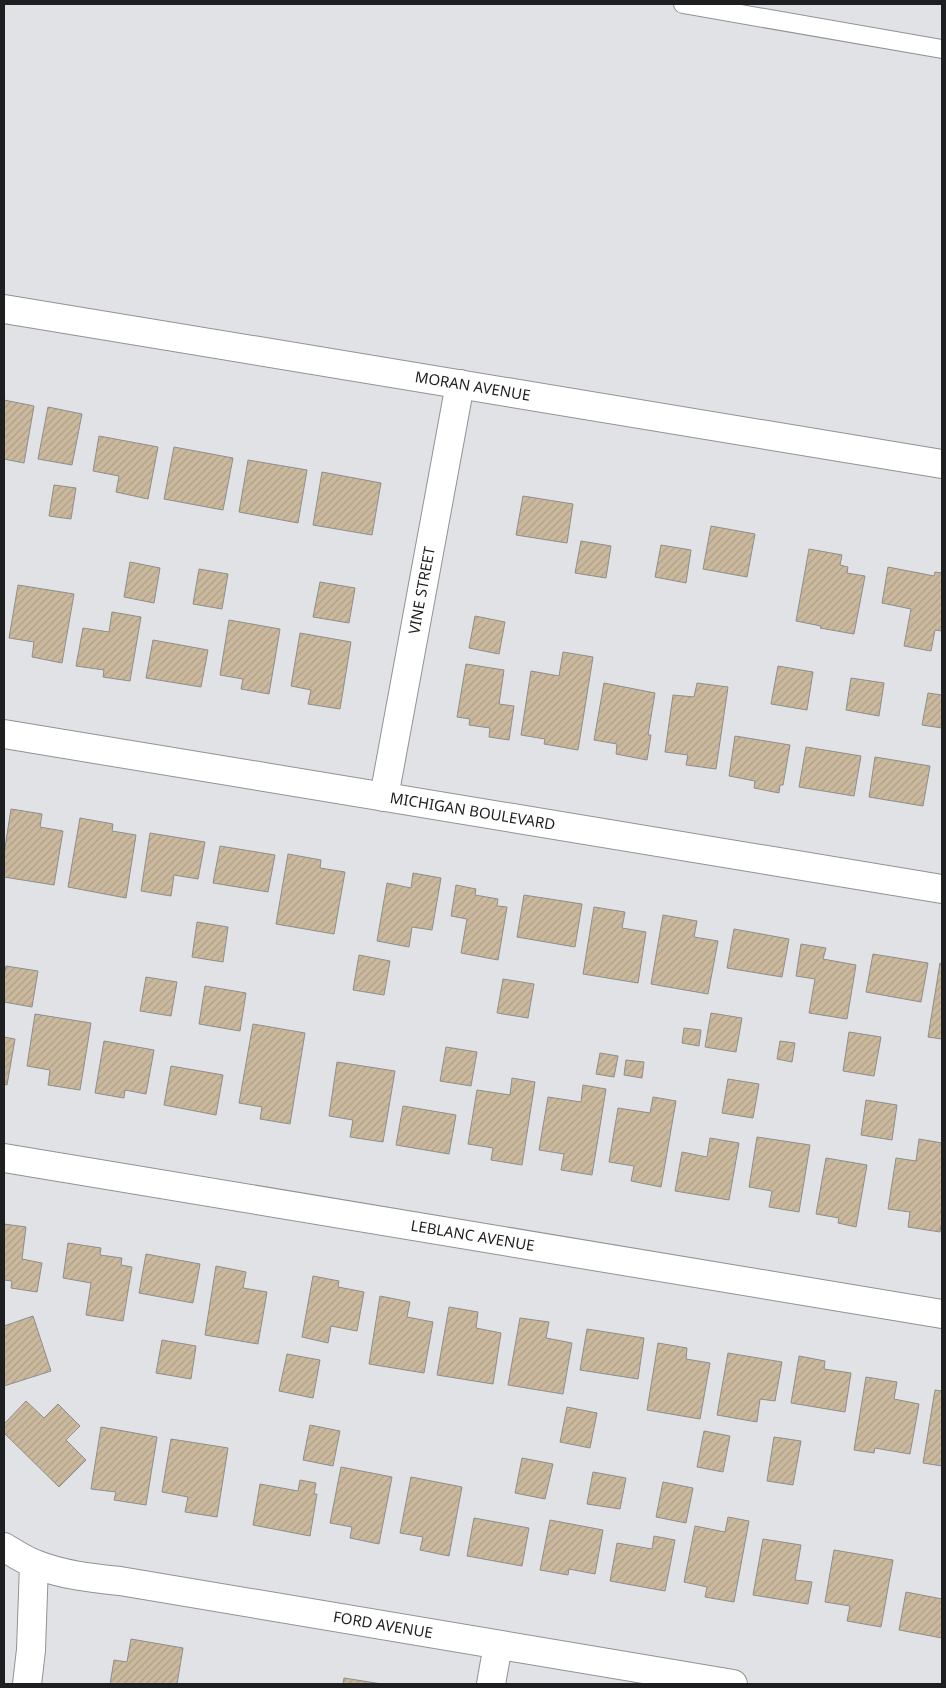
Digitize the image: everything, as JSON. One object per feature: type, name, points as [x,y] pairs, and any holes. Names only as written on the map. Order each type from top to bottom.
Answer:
[{"type":"street","name":"MORAN AVENUE","points":[[4,309],[942,464]]},
{"type":"street","name":"VINE STREET","points":[[384,797],[460,384]]},
{"type":"street","name":"MICHIGAN BOULEVARD","points":[[4,734],[942,889]]},
{"type":"street","name":"LEBLANC AVENUE","points":[[4,1158],[942,1314]]},
{"type":"street","name":"FORD AVENUE","points":[[4,1547],[34,1564],[80,1577],[120,1582],[733,1684]]},
{"type":"street","points":[[27,1684],[31,1650],[34,1564]]},
{"type":"street","points":[[491,1684],[498,1645]]},
{"type":"lane","points":[[683,4],[942,50]]},
{"type":"building","points":[[4,400],[34,406],[24,463],[4,459]]},
{"type":"building","points":[[48,407],[82,414],[72,465],[38,459]]},
{"type":"building","points":[[99,436],[158,447],[148,499],[116,492],[119,476],[93,471]]},
{"type":"building","points":[[174,447],[233,458],[223,510],[164,499]]},
{"type":"building","points":[[248,460],[307,470],[298,523],[239,512]]},
{"type":"building","points":[[322,472],[381,483],[372,535],[313,525]]},
{"type":"building","points":[[54,485],[76,488],[71,519],[49,516]]},
{"type":"building","points":[[523,496],[573,504],[567,543],[516,535]]},
{"type":"building","points":[[711,526],[755,534],[747,577],[703,569]]},
{"type":"building","points":[[581,541],[611,546],[606,578],[575,573]]},
{"type":"building","points":[[661,545],[691,550],[686,583],[655,577]]},
{"type":"building","points":[[809,549],[842,555],[840,565],[848,567],[847,573],[865,576],[854,634],[820,628],[821,626],[796,621]]},
{"type":"building","points":[[130,562],[160,568],[154,603],[124,597]]},
{"type":"building","points":[[888,567],[934,576],[935,572],[942,573],[942,631],[935,630],[931,651],[904,646],[911,609],[882,603]]},
{"type":"building","points":[[199,569],[228,574],[222,609],[193,604]]},
{"type":"building","points":[[320,582],[355,588],[349,623],[313,617]]},
{"type":"building","points":[[18,585],[74,594],[62,663],[32,657],[34,642],[9,638]]},
{"type":"building","points":[[112,612],[141,617],[130,681],[103,677],[104,670],[76,666],[83,628],[109,632]]},
{"type":"building","points":[[475,616],[505,622],[499,654],[469,648]]},
{"type":"building","points":[[229,620],[280,629],[269,694],[241,689],[243,679],[220,675]]},
{"type":"building","points":[[300,633],[351,642],[340,709],[308,704],[311,690],[291,686]]},
{"type":"building","points":[[153,640],[208,650],[201,687],[146,678]]},
{"type":"building","points":[[563,652],[593,657],[578,750],[544,744],[545,739],[521,735],[531,671],[559,676]]},
{"type":"building","points":[[466,664],[504,670],[499,704],[514,706],[509,740],[489,737],[490,728],[469,725],[470,719],[457,717]]},
{"type":"building","points":[[778,666],[813,672],[807,710],[771,704]]},
{"type":"building","points":[[851,678],[884,683],[879,716],[846,710]]},
{"type":"building","points":[[604,683],[655,693],[648,735],[651,735],[647,760],[616,754],[617,744],[594,740]]},
{"type":"building","points":[[697,683],[728,687],[716,769],[686,765],[688,755],[665,752],[673,695],[694,697]]},
{"type":"building","points":[[928,693],[942,695],[942,728],[922,725]]},
{"type":"building","points":[[735,736],[790,745],[783,785],[780,785],[779,793],[754,788],[755,781],[729,776]]},
{"type":"building","points":[[806,747],[861,756],[854,796],[799,787]]},
{"type":"building","points":[[875,757],[930,766],[923,806],[869,797]]},
{"type":"building","points":[[11,809],[42,814],[40,827],[63,831],[54,885],[4,877],[4,854]]},
{"type":"building","points":[[80,818],[113,824],[112,831],[136,835],[126,898],[68,887]]},
{"type":"building","points":[[150,833],[205,842],[198,879],[174,875],[171,896],[141,891]]},
{"type":"building","points":[[220,846],[275,855],[268,892],[213,883]]},
{"type":"building","points":[[288,854],[321,860],[320,868],[345,872],[334,934],[276,924]]},
{"type":"building","points":[[413,873],[441,878],[432,930],[412,927],[409,947],[377,941],[387,883],[411,888]]},
{"type":"building","points":[[456,885],[476,889],[475,895],[498,899],[497,906],[507,907],[498,960],[461,953],[467,919],[451,916]]},
{"type":"building","points":[[524,895],[582,904],[575,947],[517,937]]},
{"type":"building","points":[[594,907],[625,912],[622,928],[646,932],[638,983],[583,974]]},
{"type":"building","points":[[663,915],[697,921],[694,937],[718,941],[708,994],[651,984]]},
{"type":"building","points":[[197,922],[228,927],[223,962],[192,957]]},
{"type":"building","points":[[734,929],[789,939],[782,977],[727,968]]},
{"type":"building","points":[[801,944],[826,948],[823,959],[856,965],[847,1019],[809,1013],[815,979],[796,976]]},
{"type":"building","points":[[873,954],[928,963],[921,1002],[866,992]]},
{"type":"building","points":[[359,955],[390,961],[384,995],[353,990]]},
{"type":"building","points":[[940,963],[942,964],[942,1039],[928,1037]]},
{"type":"building","points":[[6,966],[38,971],[32,1007],[4,1002]]},
{"type":"building","points":[[146,977],[177,982],[171,1016],[140,1011]]},
{"type":"building","points":[[503,979],[534,984],[528,1018],[497,1013]]},
{"type":"building","points":[[205,986],[246,993],[240,1031],[199,1024]]},
{"type":"building","points":[[711,1013],[742,1018],[736,1052],[705,1047]]},
{"type":"building","points":[[35,1014],[91,1023],[80,1090],[48,1085],[50,1070],[27,1066]]},
{"type":"building","points":[[253,1024],[305,1033],[290,1124],[260,1119],[262,1107],[239,1103]]},
{"type":"building","points":[[684,1028],[701,1030],[699,1046],[682,1043]]},
{"type":"building","points":[[849,1032],[881,1037],[874,1076],[843,1071]]},
{"type":"building","points":[[4,1037],[15,1039],[7,1085],[4,1084]]},
{"type":"building","points":[[104,1041],[154,1050],[146,1094],[125,1090],[124,1098],[95,1093]]},
{"type":"building","points":[[780,1041],[795,1043],[792,1062],[777,1059]]},
{"type":"building","points":[[446,1047],[477,1052],[471,1086],[440,1081]]},
{"type":"building","points":[[600,1053],[618,1056],[614,1077],[596,1074]]},
{"type":"building","points":[[626,1060],[644,1062],[642,1078],[624,1075]]},
{"type":"building","points":[[337,1062],[395,1071],[383,1142],[350,1137],[353,1120],[329,1116]]},
{"type":"building","points":[[171,1066],[223,1075],[216,1115],[164,1105]]},
{"type":"building","points":[[512,1078],[535,1082],[522,1165],[491,1160],[493,1148],[468,1144],[477,1090],[510,1095]]},
{"type":"building","points":[[728,1079],[759,1084],[753,1118],[722,1113]]},
{"type":"building","points":[[583,1085],[606,1089],[592,1175],[561,1170],[564,1154],[539,1150],[548,1097],[581,1102]]},
{"type":"building","points":[[653,1097],[676,1101],[661,1187],[631,1181],[634,1166],[609,1162],[618,1108],[650,1113]]},
{"type":"building","points":[[866,1100],[897,1105],[892,1140],[861,1135]]},
{"type":"building","points":[[403,1106],[456,1115],[449,1154],[396,1145]]},
{"type":"building","points":[[757,1137],[810,1145],[799,1212],[769,1207],[772,1191],[749,1187]]},
{"type":"building","points":[[710,1138],[739,1143],[729,1200],[675,1191],[682,1152],[707,1157]]},
{"type":"building","points":[[919,1139],[942,1143],[942,1220],[940,1232],[908,1227],[910,1212],[888,1209],[896,1158],[916,1161]]},
{"type":"building","points":[[826,1158],[867,1165],[856,1227],[838,1223],[839,1218],[816,1214]]},
{"type":"building","points":[[4,1224],[26,1227],[22,1259],[42,1263],[37,1292],[11,1288],[12,1281],[4,1280]]},
{"type":"building","points":[[68,1243],[101,1248],[100,1255],[122,1258],[121,1265],[132,1267],[123,1321],[86,1315],[91,1283],[63,1278]]},
{"type":"building","points":[[146,1254],[200,1264],[193,1303],[139,1293]]},
{"type":"building","points":[[216,1266],[246,1272],[243,1288],[267,1292],[258,1344],[205,1335]]},
{"type":"building","points":[[313,1276],[339,1281],[338,1287],[364,1292],[357,1331],[331,1326],[328,1343],[302,1337]]},
{"type":"building","points":[[380,1296],[410,1302],[407,1317],[433,1322],[424,1373],[369,1364]]},
{"type":"building","points":[[449,1307],[478,1312],[476,1328],[501,1333],[493,1384],[437,1375]]},
{"type":"building","points":[[33,1316],[51,1371],[4,1386],[4,1326]]},
{"type":"building","points":[[520,1318],[549,1322],[546,1338],[572,1343],[563,1394],[508,1385]]},
{"type":"building","points":[[587,1329],[644,1338],[638,1379],[580,1370]]},
{"type":"building","points":[[162,1340],[196,1346],[191,1379],[156,1373]]},
{"type":"building","points":[[658,1343],[687,1348],[686,1359],[710,1363],[700,1419],[647,1410]]},
{"type":"building","points":[[728,1353],[782,1362],[775,1401],[760,1399],[757,1422],[717,1415]]},
{"type":"building","points":[[287,1354],[320,1360],[313,1398],[279,1391]]},
{"type":"building","points":[[799,1356],[825,1361],[824,1369],[851,1373],[845,1412],[791,1403]]},
{"type":"building","points":[[866,1377],[897,1382],[894,1399],[919,1404],[910,1454],[875,1448],[874,1453],[854,1450]]},
{"type":"building","points":[[935,1390],[942,1391],[942,1466],[923,1463]]},
{"type":"building","points":[[26,1401],[44,1418],[58,1404],[80,1426],[66,1440],[86,1460],[59,1487],[4,1433],[4,1424]]},
{"type":"building","points":[[567,1407],[597,1413],[590,1448],[560,1442]]},
{"type":"building","points":[[310,1425],[340,1431],[333,1466],[303,1460]]},
{"type":"building","points":[[101,1427],[157,1437],[146,1505],[114,1500],[116,1492],[91,1489]]},
{"type":"building","points":[[704,1431],[730,1436],[723,1472],[697,1467]]},
{"type":"building","points":[[774,1437],[801,1441],[793,1485],[767,1481]]},
{"type":"building","points":[[171,1439],[228,1448],[217,1517],[185,1512],[188,1497],[162,1492]]},
{"type":"building","points":[[522,1458],[553,1464],[545,1499],[515,1493]]},
{"type":"building","points":[[341,1467],[392,1477],[379,1544],[350,1538],[352,1527],[330,1523]]},
{"type":"building","points":[[593,1472],[626,1478],[620,1509],[587,1504]]},
{"type":"building","points":[[411,1477],[462,1487],[449,1556],[420,1550],[423,1537],[400,1533]]},
{"type":"building","points":[[300,1480],[316,1483],[314,1494],[317,1494],[310,1536],[253,1525],[260,1484],[298,1491]]},
{"type":"building","points":[[663,1482],[693,1488],[686,1523],[656,1517]]},
{"type":"building","points":[[728,1517],[749,1521],[734,1602],[705,1597],[707,1587],[684,1582],[695,1526],[725,1532]]},
{"type":"building","points":[[474,1518],[529,1528],[522,1566],[467,1556]]},
{"type":"building","points":[[550,1520],[603,1530],[595,1574],[569,1569],[568,1575],[540,1570]]},
{"type":"building","points":[[654,1536],[675,1540],[665,1591],[610,1581],[617,1543],[652,1549]]},
{"type":"building","points":[[763,1539],[801,1545],[795,1580],[812,1582],[808,1604],[753,1595]]},
{"type":"building","points":[[834,1550],[893,1560],[881,1627],[847,1621],[850,1606],[825,1602]]},
{"type":"building","points":[[906,1592],[942,1599],[942,1638],[899,1630]]},
{"type":"building","points":[[131,1639],[183,1648],[177,1684],[110,1684],[114,1660],[127,1662]]},
{"type":"building","points":[[344,1678],[382,1684],[343,1684]]}]
